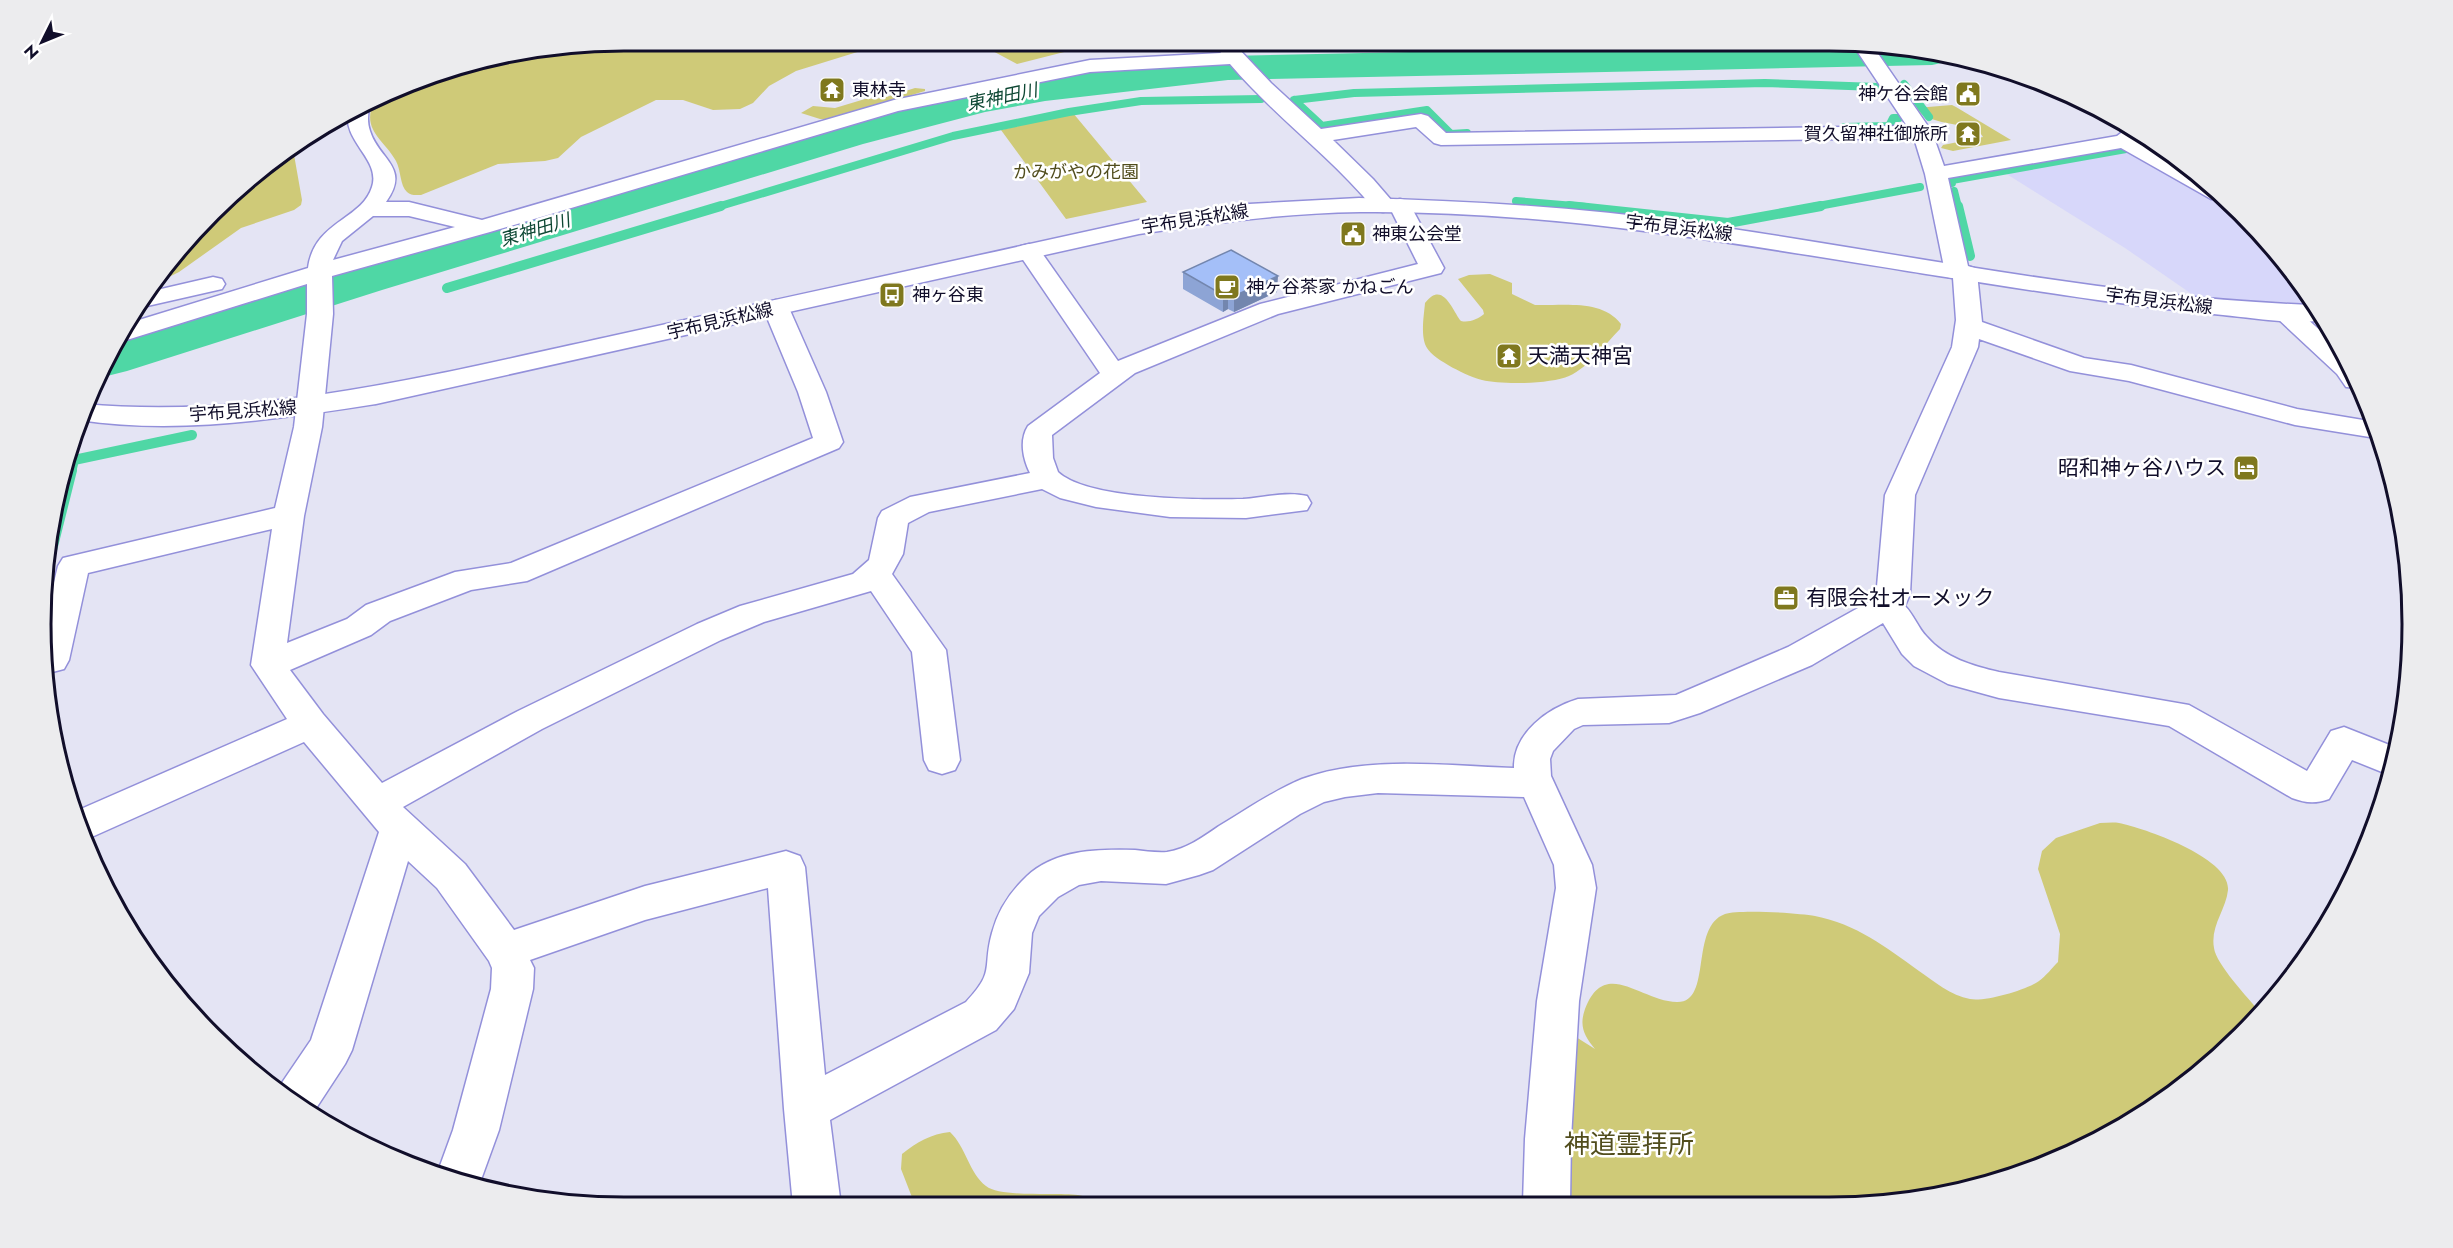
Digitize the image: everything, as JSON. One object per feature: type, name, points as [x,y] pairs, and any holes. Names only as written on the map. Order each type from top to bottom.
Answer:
[{"type":"street","points":[[1547,1197],[1548,1139],[1558,1001],[1576,888],[1573,865],[1533,776],[1532,759],[1537,744],[1562,720],[1578,712],[1669,710],[1688,704],[1800,656],[1884,609],[1894,594],[1900,495],[1965,347],[1968,326],[1961,272],[1936,174],[1922,132],[1867,52]]},
{"type":"street","points":[[132,331],[321,273],[853,118],[936,96],[1090,66],[1234,53],[1259,84],[1391,206],[1432,268],[1269,309],[1126,367],[1038,432],[1042,471],[1048,478],[1068,490],[1140,505],[1241,509],[1296,502]]},
{"type":"street","points":[[357,118],[358,133],[382,166],[386,177],[383,189],[368,209],[331,241],[323,252],[320,311],[308,426],[289,515],[268,665],[310,724],[388,816],[451,876],[506,951],[513,968],[512,988],[476,1130],[460,1173]]},
{"type":"street","points":[[1316,136],[1421,120],[1441,139],[1922,132]]},
{"type":"street","points":[[1936,174],[2129,136]]},
{"type":"street","name":"宇布見浜松線","points":[[92,412],[194,416],[309,406],[444,382],[1138,227],[1218,213],[1300,206],[1391,206],[1516,212],[1653,225],[2188,305],[2309,313]]},
{"type":"street","points":[[368,209],[409,209],[482,227]]},
{"type":"street","points":[[1029,251],[1115,375]]},
{"type":"street","points":[[153,299],[275,271],[298,268],[321,273]]},
{"type":"street","points":[[268,665],[359,627],[378,613],[466,580],[516,573],[829,442],[812,392],[776,308]]},
{"type":"street","points":[[2286,313],[2337,360]]},
{"type":"street","points":[[1968,326],[2079,365],[2131,373],[2295,417],[2368,429]]},
{"type":"street","points":[[299,1095],[330,1050],[388,816],[530,720],[708,632],[752,614],[851,587],[876,575],[883,567],[887,557],[893,518],[921,504],[1048,478]]},
{"type":"street","points":[[52,660],[74,566],[289,515]]},
{"type":"street","points":[[876,575],[929,650],[942,760]]},
{"type":"street","points":[[1884,609],[1895,615],[1914,645],[1926,657],[1960,675],[2000,685],[2177,714],[2305,788],[2316,789],[2344,741],[2385,760]]},
{"type":"street","points":[[87,823],[310,724]]},
{"type":"street","points":[[806,1108],[981,1016],[999,996],[1008,973],[1012,933],[1023,906],[1044,885],[1071,870],[1101,865],[1166,868],[1199,859],[1287,803],[1315,790],[1345,782],[1378,779],[1536,783]]},
{"type":"street","points":[[506,951],[645,903],[786,867],[806,1108],[816,1197]]},
{"type":"shaded area","points":[[2128,151],[2213,199],[2260,246],[2303,303],[2196,297],[2125,248],[2005,173]]},
{"type":"green space","points":[[624,51],[861,51],[796,71],[769,86],[753,103],[740,109],[713,110],[683,100],[656,100],[581,137],[558,158],[498,164],[421,195],[407,192],[396,161],[375,133],[370,119],[371,110],[440,81],[512,62],[549,56]]},
{"type":"green space","points":[[993,51],[1068,51],[1017,64]]},
{"type":"green space","points":[[915,88],[925,89],[925,91],[832,119],[820,119],[801,113],[813,106],[835,108],[865,99],[883,98]]},
{"type":"green space","points":[[1952,105],[2011,140],[1953,151],[1941,148],[1943,145],[1983,137],[1971,128],[1932,119],[1923,115],[1916,108]]},
{"type":"green space","name":"かみがやの花園","points":[[1073,113],[1147,202],[1066,219],[1001,130]]},
{"type":"green space","points":[[294,156],[301,205],[294,210],[241,228],[167,278],[193,246],[246,193]]},
{"type":"green space","points":[[1490,274],[1512,283],[1512,294],[1535,305],[1593,307],[1613,316],[1621,324],[1620,329],[1583,367],[1561,379],[1539,382],[1491,382],[1469,375],[1444,363],[1427,348],[1423,332],[1425,303],[1437,294],[1447,300],[1461,321],[1476,319],[1484,314],[1483,310],[1458,279],[1469,275]]},
{"type":"green space","name":"神道霊拝所","points":[[2100,823],[2119,823],[2184,846],[2216,867],[2225,878],[2227,897],[2214,932],[2214,948],[2226,972],[2255,1007],[2207,1055],[2178,1079],[2116,1120],[2082,1138],[2013,1167],[1941,1186],[1866,1196],[1568,1197],[1576,1037],[1595,1049],[1585,1035],[1582,1021],[1593,994],[1603,986],[1613,984],[1625,986],[1663,1000],[1677,1002],[1688,999],[1695,990],[1707,933],[1714,922],[1725,914],[1755,912],[1815,916],[1844,925],[1870,937],[1956,995],[1970,999],[1985,999],[2015,991],[2039,981],[2058,962],[2060,934],[2038,869],[2042,851],[2056,838]]},
{"type":"green space","points":[[950,1132],[980,1181],[993,1190],[1086,1197],[912,1197],[901,1169],[902,1154],[924,1139]]},
{"type":"building","points":[[1231,250],[1278,276],[1234,296],[1228,293],[1223,295],[1183,272]]},
{"type":"waterway","name":"東神田川","points":[[118,355],[363,279],[847,134],[985,99],[1045,88],[1136,76],[1228,68],[1885,54]]},
{"type":"waterway","points":[[1467,133],[1451,134],[1427,110],[1322,126],[1294,100],[1354,93],[1765,83],[1877,87]]},
{"type":"waterway","points":[[1904,84],[1929,117]]},
{"type":"waterway","points":[[717,207],[953,136],[1069,112],[1141,101],[1261,99]]},
{"type":"waterway","points":[[1844,127],[1889,126],[1893,118],[1899,118]]},
{"type":"waterway","points":[[1952,183],[1952,180],[2126,149]]},
{"type":"waterway","points":[[1813,207],[1920,187]]},
{"type":"waterway","points":[[1954,191],[1958,207]]},
{"type":"waterway","points":[[1516,201],[1586,207]]},
{"type":"waterway","points":[[447,288],[721,206]]},
{"type":"waterway","points":[[1569,206],[1728,223],[1821,206]]},
{"type":"waterway","points":[[1958,206],[1970,256]]},
{"type":"waterway","points":[[76,460],[192,435]]},
{"type":"place","name":"東林寺","points":[[832,90]]},
{"type":"place","name":"神ケ谷会館","points":[[1968,94]]},
{"type":"place","name":"賀久留神社御旅所","points":[[1968,134]]},
{"type":"place","name":"神東公会堂","points":[[1353,234]]},
{"type":"place","name":"神ヶ谷茶家 かねごん","points":[[1227,287]]},
{"type":"place","name":"神ヶ谷東","points":[[892,295]]},
{"type":"place","name":"天満天神宮","points":[[1509,356]]},
{"type":"place","name":"昭和神ヶ谷ハウス","points":[[2246,468]]},
{"type":"place","name":"有限会社オーメック","points":[[1786,598]]}]
